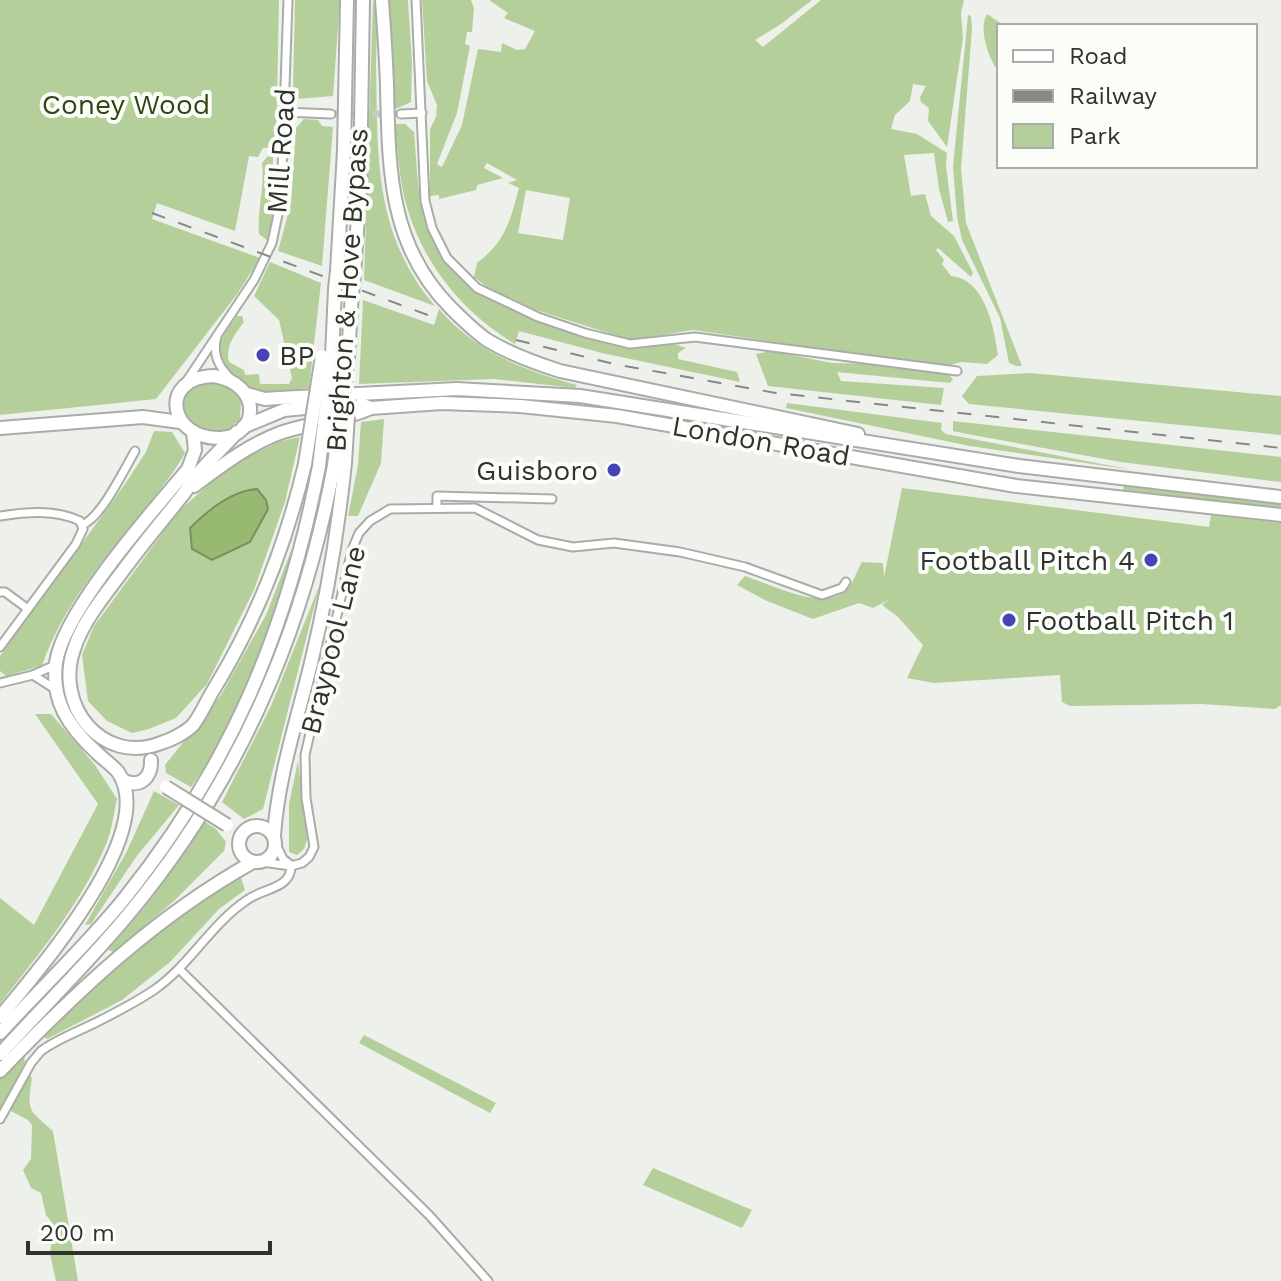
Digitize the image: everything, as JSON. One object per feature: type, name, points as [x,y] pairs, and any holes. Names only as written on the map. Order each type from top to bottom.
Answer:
[{"type":"highway","name":"Brighton & Hove Bypass","points":[[0,1033],[123,900],[176,828],[210,774],[253,690],[283,612],[301,553],[319,466],[337,271],[344,151],[347,0]]},
{"type":"highway","name":"Brighton & Hove Bypass","points":[[0,1054],[128,915],[183,843],[223,780],[269,689],[286,646],[315,558],[340,464],[349,407],[348,356],[360,188],[363,0]]},
{"type":"highway","points":[[382,0],[391,186],[399,220],[409,248],[426,278],[464,321],[485,339],[523,359],[560,371],[843,429],[880,442]]},
{"type":"highway","points":[[0,1017],[75,922],[111,860],[126,824],[125,778],[120,756],[166,741],[193,725],[243,639],[264,594],[290,522],[327,356]]},
{"type":"highway","points":[[143,417],[160,411],[177,398],[185,384],[209,376],[232,380],[247,394],[250,412],[240,430],[193,478],[186,492],[113,584],[89,618],[74,647],[69,667],[70,688],[77,707],[89,725],[108,742],[134,750],[151,760],[166,787]]},
{"type":"highway","name":"London Road","points":[[247,394],[265,399],[395,391],[520,391],[580,396],[1019,466],[1281,497]]},
{"type":"highway","points":[[177,398],[180,422],[193,432],[219,438],[240,430]]},
{"type":"highway","name":"London Road","points":[[240,430],[284,410],[358,403],[371,408],[458,404],[520,406],[617,416],[1004,484],[1281,515]]},
{"type":"highway","points":[[186,492],[256,444],[279,434],[371,408]]},
{"type":"highway","points":[[0,428],[143,417],[180,422]]},
{"type":"highway","points":[[193,432],[195,450],[188,469],[96,585],[69,627],[55,665],[55,690],[63,713],[78,736],[125,778],[166,787],[227,825],[246,829],[262,826],[275,840]]},
{"type":"highway","points":[[0,1071],[75,996],[139,939],[202,892],[272,855],[282,770],[311,665],[333,561],[340,464]]},
{"type":"highway","points":[[89,725],[127,741],[147,741],[180,727],[203,707]]},
{"type":"highway","points":[[125,778],[149,775],[151,760]]},
{"type":"highway","points":[[227,825],[239,841],[244,857],[258,862]]},
{"type":"highway","points":[[239,841],[246,829]]},
{"type":"street","name":"Mill Road","points":[[185,384],[254,280],[272,243],[281,200],[288,0]]},
{"type":"street","points":[[416,0],[425,201],[432,228],[447,258],[477,288],[538,317],[630,344],[695,337],[957,371]]},
{"type":"street","points":[[285,112],[331,114]]},
{"type":"street","points":[[401,114],[422,113]]},
{"type":"street","points":[[218,334],[215,355],[222,370],[232,380]]},
{"type":"street","points":[[82,525],[90,522],[135,451]]},
{"type":"street","points":[[437,508],[437,496],[552,499]]},
{"type":"street","name":"Braypool Lane","points":[[291,866],[307,860],[314,847],[306,798],[305,755],[352,550],[359,533],[370,521],[390,509],[475,508],[538,540],[573,547],[614,543],[693,555],[745,567],[822,595],[842,588],[846,582]]},
{"type":"street","points":[[0,516],[29,512],[56,514],[75,519],[82,525]]},
{"type":"street","points":[[0,647],[76,544],[82,525]]},
{"type":"street","points":[[0,592],[5,592],[28,609]]},
{"type":"street","points":[[2,680],[33,675],[55,665]]},
{"type":"street","points":[[33,675],[55,690]]},
{"type":"street","points":[[0,1119],[26,1071],[41,1051],[140,998],[180,970],[235,909],[262,891],[284,884],[291,875],[291,866],[283,859],[275,840]]},
{"type":"street","points":[[258,862],[291,866]]},
{"type":"street","points":[[180,970],[429,1215],[488,1281]]},
{"type":"green space","name":"Coney Wood","points":[[0,0],[279,0],[276,147],[263,148],[258,157],[249,156],[235,231],[157,203],[152,219],[260,258],[238,293],[156,399],[0,415]]},
{"type":"green space","points":[[295,0],[340,0],[333,96],[296,99],[293,87]]},
{"type":"green space","points":[[373,0],[377,23],[377,131],[383,192],[400,250],[435,306],[364,280]]},
{"type":"green space","points":[[390,0],[408,0],[412,62],[411,102],[393,110]]},
{"type":"green space","points":[[422,0],[471,0],[474,8],[472,32],[467,32],[465,44],[470,46],[457,113],[437,164],[442,167],[462,125],[478,49],[501,52],[502,43],[517,50],[525,49],[535,31],[504,18],[508,13],[489,0],[812,0],[755,40],[763,47],[821,0],[964,0],[961,13],[963,38],[947,147],[928,121],[929,108],[921,102],[920,97],[926,86],[913,84],[910,101],[895,115],[891,129],[917,134],[947,153],[953,221],[948,222],[934,153],[904,155],[911,196],[925,194],[931,216],[954,236],[973,273],[971,277],[938,248],[936,250],[951,276],[963,279],[980,295],[994,331],[998,355],[987,364],[961,362],[944,367],[693,330],[630,340],[536,310],[488,288],[474,277],[477,263],[495,247],[506,230],[519,188],[508,183],[517,180],[487,163],[484,168],[503,178],[477,185],[476,190],[439,199],[439,195],[430,196],[430,129],[437,105],[427,81]],"holes":[[[526,190],[570,198],[563,240],[518,233]]]},
{"type":"green space","points":[[987,14],[1002,24],[997,24],[997,69],[986,44]]},
{"type":"green space","points":[[968,15],[971,16],[972,29],[961,168],[966,223],[1022,366],[1009,363],[1000,318],[962,240],[957,217],[953,167]]},
{"type":"green space","points":[[304,119],[318,120],[322,126],[333,127],[322,266],[278,251],[291,203],[296,128]]},
{"type":"green space","points":[[394,124],[405,124],[414,132],[420,197],[430,235],[450,266],[470,286],[531,318],[595,341],[632,348],[679,345],[686,348],[678,353],[678,359],[737,372],[740,382],[602,353],[519,331],[515,344],[496,331],[447,284],[423,247],[404,194]]},
{"type":"green space","points":[[268,156],[273,157],[272,230],[268,241],[259,234],[259,225],[262,163]]},
{"type":"green space","points":[[270,262],[321,283],[309,388],[279,393],[259,392],[232,375],[219,354],[224,336],[237,316],[242,316],[244,322],[230,345],[229,362],[244,370],[245,375],[259,374],[260,384],[289,384],[292,378],[279,320],[254,296]]},
{"type":"green space","points":[[363,300],[434,325],[439,309],[469,337],[502,358],[577,385],[575,388],[494,379],[359,384]]},
{"type":"green space","points":[[771,351],[832,363],[878,364],[947,373],[953,379],[950,383],[837,372],[841,381],[944,388],[941,405],[768,386],[756,354]]},
{"type":"green space","points":[[1030,373],[1281,396],[1281,435],[969,404],[962,396],[977,376]]},
{"type":"green space","points":[[208,382],[229,387],[241,401],[240,419],[226,432],[199,428],[184,413],[182,404],[186,395]]},
{"type":"green space","points":[[787,403],[942,423],[941,430],[946,434],[1133,470],[970,446],[786,408]]},
{"type":"green space","points":[[384,419],[381,463],[358,516],[348,516],[358,465],[361,422]]},
{"type":"green space","points":[[953,421],[1281,457],[1281,482],[1121,462],[967,434],[953,431]]},
{"type":"green space","points":[[154,431],[172,432],[185,453],[165,484],[72,604],[42,666],[6,676],[0,671],[0,656],[125,484],[146,452]]},
{"type":"green space","points":[[300,437],[285,502],[254,590],[207,684],[176,718],[149,729],[132,733],[107,721],[88,701],[82,655],[94,626],[178,512],[229,466],[281,441]],"holes":[[[268,509],[250,542],[212,560],[192,548],[190,528]]]},
{"type":"green space","points":[[1124,486],[1281,504],[1281,508],[1123,490]]},
{"type":"green space","points":[[902,488],[1209,527],[1211,515],[1281,523],[1281,705],[1275,709],[1202,704],[1070,706],[1062,702],[1060,675],[934,683],[907,678],[923,645],[897,616],[882,605],[890,599],[873,608],[859,603],[813,619],[737,585],[745,576],[798,595],[825,598],[847,590],[862,562],[883,563],[884,577]]},
{"type":"green space","points":[[291,551],[296,552],[238,705],[191,787],[166,773],[165,765],[221,695],[266,615]]},
{"type":"green space","points":[[320,584],[263,809],[244,819],[222,802],[271,706]]},
{"type":"green space","points":[[35,714],[51,714],[95,765],[117,799],[107,842],[85,886],[0,1004],[0,898],[34,925],[98,804]]},
{"type":"green space","points":[[298,761],[307,839],[304,849],[297,855],[289,852],[289,804]]},
{"type":"green space","points":[[154,791],[179,805],[136,857],[91,924],[85,925],[127,851]]},
{"type":"green space","points":[[205,822],[216,829],[226,842],[224,851],[175,900],[114,952],[108,950],[148,903]]},
{"type":"green space","points":[[240,875],[245,890],[219,909],[170,962],[122,1000],[47,1039],[42,1035],[138,951]]},
{"type":"green space","points":[[364,1035],[496,1103],[490,1113],[359,1043]]},
{"type":"green space","points":[[23,1049],[25,1062],[0,1112],[0,1074]]},
{"type":"green space","points":[[29,1074],[32,1078],[31,1109],[53,1131],[78,1281],[56,1281],[50,1254],[54,1225],[46,1215],[41,1193],[31,1188],[23,1170],[31,1159],[32,1125],[9,1110]]},
{"type":"green space","points":[[653,1168],[752,1210],[742,1228],[643,1185]]},
{"type":"shaded area","points":[[257,489],[266,500],[268,509],[250,542],[212,560],[192,549],[190,528],[229,498]]},
{"type":"tunnel","points":[[331,114],[401,114]]},
{"type":"railway","points":[[152,213],[436,318]]},
{"type":"railway","points":[[516,340],[614,364],[776,393],[1281,448]]},
{"type":"place","name":"BP","points":[[263,355]]},
{"type":"place","name":"Guisboro","points":[[614,470]]},
{"type":"place","name":"Football Pitch 4","points":[[1151,560]]},
{"type":"place","name":"Football Pitch 1","points":[[1009,620]]}]
